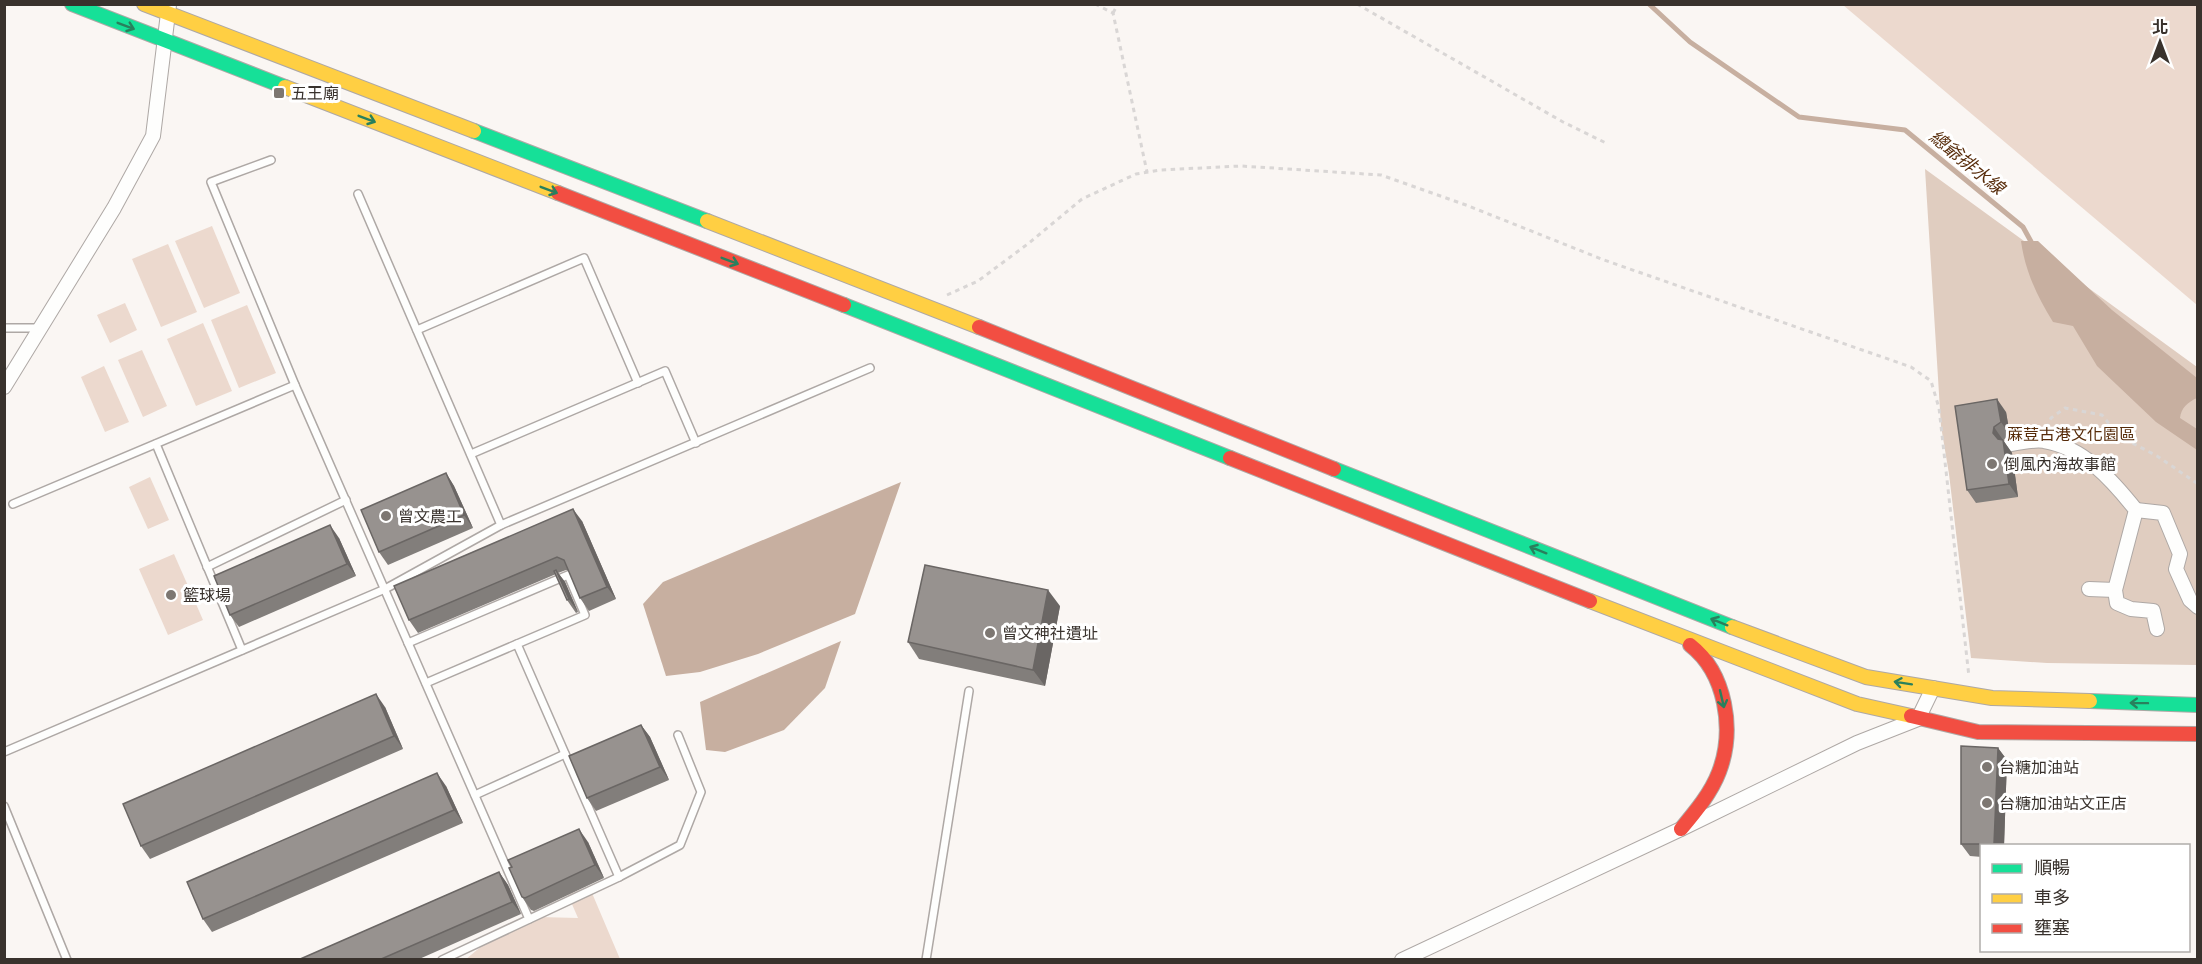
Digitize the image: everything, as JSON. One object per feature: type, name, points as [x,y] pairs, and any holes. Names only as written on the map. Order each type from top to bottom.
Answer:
[{"type":"main road","points":[[72,4],[915,333],[1678,636],[1857,704],[1978,732],[2198,734]]},
{"type":"main road","points":[[144,4],[168,9],[916,302],[1776,645],[1866,677],[1992,698],[2198,705]]},
{"type":"main road","points":[[1678,636],[1703,656],[1713,671],[1723,699],[1727,736],[1721,769],[1707,797],[1681,829]]},
{"type":"street","points":[[4,387],[114,208],[153,136],[168,9]]},
{"type":"street","points":[[2011,444],[2042,440],[2069,448],[2101,470],[2136,510],[2163,513],[2180,554],[2176,569],[2190,600],[2198,607]]},
{"type":"street","points":[[2136,510],[2115,590],[2116,603],[2121,606],[2153,611],[2157,629]]},
{"type":"street","points":[[2089,589],[2115,590]]},
{"type":"street","points":[[1402,960],[1681,829],[1857,743],[1918,719],[1933,688]]},
{"type":"lane","points":[[271,160],[211,182],[295,385],[529,919]]},
{"type":"lane","points":[[358,194],[501,525]]},
{"type":"lane","points":[[417,330],[584,258],[638,383]]},
{"type":"lane","points":[[4,328],[40,328]]},
{"type":"lane","points":[[4,752],[385,589],[501,525],[870,368]]},
{"type":"lane","points":[[471,454],[665,371],[696,443]]},
{"type":"lane","points":[[13,504],[295,385]]},
{"type":"lane","points":[[156,444],[242,650]]},
{"type":"lane","points":[[207,567],[346,500]]},
{"type":"lane","points":[[355,520],[365,516]]},
{"type":"lane","points":[[408,643],[568,575],[585,615],[426,683]]},
{"type":"lane","points":[[517,644],[620,877]]},
{"type":"lane","points":[[926,960],[969,691]]},
{"type":"lane","points":[[442,960],[620,877],[680,845],[701,792],[678,735]]},
{"type":"lane","points":[[475,795],[565,754]]},
{"type":"lane","points":[[4,806],[67,960]]},
{"type":"path","points":[[1095,4],[1113,13]]},
{"type":"path","points":[[1118,4],[1113,13],[1147,172]]},
{"type":"path","points":[[1357,4],[1563,122],[1608,144]]},
{"type":"path","points":[[916,302],[939,299],[978,281],[1082,199],[1136,174],[1241,166],[1381,175],[1466,205],[1604,260],[1911,367],[1930,381],[1939,408],[1970,670],[1968,694]]},
{"type":"path","points":[[2045,432],[2051,418],[2065,408],[2103,415],[2120,436],[2157,456],[2198,484]]},
{"type":"shaded area","points":[[1843,5],[2197,5],[2197,305]]},
{"type":"shaded area","points":[[212,226],[240,293],[204,308],[175,241]]},
{"type":"shaded area","points":[[2021,241],[2038,241],[2112,310],[2197,378],[2197,398],[2186,406],[2180,418],[2197,429],[2197,450],[2156,422],[2097,366],[2073,326],[2053,322],[2025,263]]},
{"type":"shaded area","points":[[168,244],[197,312],[161,327],[132,259]]},
{"type":"shaded area","points":[[125,303],[137,330],[110,343],[97,315]]},
{"type":"shaded area","points":[[247,305],[276,373],[239,388],[211,320]]},
{"type":"shaded area","points":[[203,323],[232,391],[196,406],[167,339]]},
{"type":"shaded area","points":[[142,350],[167,406],[143,417],[118,360]]},
{"type":"shaded area","points":[[104,366],[129,422],[105,432],[81,377]]},
{"type":"shaded area","points":[[150,477],[169,520],[148,529],[129,487]]},
{"type":"shaded area","points":[[901,482],[855,614],[758,654],[700,672],[666,676],[643,604],[663,582]]},
{"type":"shaded area","name":"籃球場","points":[[174,554],[203,620],[168,635],[139,569]]},
{"type":"shaded area","points":[[841,641],[825,688],[784,730],[725,752],[706,750],[700,702]]},
{"type":"shaded area","points":[[589,886],[620,959],[465,960],[502,929],[539,917],[578,918],[568,895]]},
{"type":"green space","name":"蔴荳古港文化園區","points":[[1925,169],[2197,367],[2197,665],[2047,663],[1971,658],[1941,426]]},
{"type":"building","name":"倒風內海故事館","points":[[1997,399],[2001,422],[1994,427],[1993,433],[1998,439],[2003,440],[2009,484],[1967,490],[1955,406]]},
{"type":"building","points":[[446,473],[464,515],[379,552],[361,510]]},
{"type":"building","points":[[573,509],[607,587],[580,598],[564,560],[557,557],[409,620],[394,586]]},
{"type":"building","points":[[330,525],[347,564],[230,615],[214,576]]},
{"type":"building","name":"曾文神社遺址","points":[[925,565],[1048,590],[1033,670],[908,642]]},
{"type":"building","points":[[556,570],[569,599],[567,600],[554,571]]},
{"type":"building","points":[[376,694],[394,736],[141,846],[123,804]]},
{"type":"building","points":[[641,725],[660,767],[587,798],[569,756]]},
{"type":"building","name":"台糖加油站文正店","points":[[1961,746],[1998,748],[1994,844],[1961,844]]},
{"type":"building","points":[[437,773],[454,810],[203,919],[187,882]]},
{"type":"building","points":[[579,829],[595,865],[525,898],[522,897],[509,868],[512,867],[508,860]]},
{"type":"building","points":[[499,872],[512,902],[379,960],[298,960]]},
{"type":"waterway","name":"總爺排水線","points":[[1649,4],[1690,42],[1799,117],[1905,130],[2023,227],[2034,247]]},
{"type":"traffic: fast","points":[[72,4],[285,87]]},
{"type":"traffic: fast","points":[[474,131],[707,221]]},
{"type":"traffic: fast","points":[[844,305],[1230,458]]},
{"type":"traffic: fast","points":[[1334,469],[1732,627]]},
{"type":"traffic: fast","points":[[2090,701],[2198,705]]},
{"type":"traffic: slow","points":[[144,4],[474,131]]},
{"type":"traffic: slow","points":[[285,87],[558,193]]},
{"type":"traffic: slow","points":[[707,221],[979,327]]},
{"type":"traffic: slow","points":[[1590,601],[1857,704],[1911,716]]},
{"type":"traffic: slow","points":[[1732,627],[1866,677],[1992,698],[2090,701]]},
{"type":"traffic: jam","points":[[558,193],[844,305]]},
{"type":"traffic: jam","points":[[979,327],[1334,469]]},
{"type":"traffic: jam","points":[[1230,458],[1590,601]]},
{"type":"traffic: jam","points":[[1681,829],[1703,802],[1716,780],[1724,756],[1726,738],[1724,703],[1719,686],[1712,671],[1690,645]]},
{"type":"traffic: jam","points":[[1911,716],[1978,732],[2198,734]]},
{"type":"place","name":"五王廟","points":[[279,93]]},
{"type":"place","name":"倒風內海故事館","points":[[1992,464]]},
{"type":"place","name":"曾文農工","points":[[386,516]]},
{"type":"place","name":"籃球場","points":[[171,595]]},
{"type":"place","name":"曾文神社遺址","points":[[990,633]]},
{"type":"place","name":"台糖加油站","points":[[1987,767]]},
{"type":"place","name":"台糖加油站文正店","points":[[1987,803]]}]
